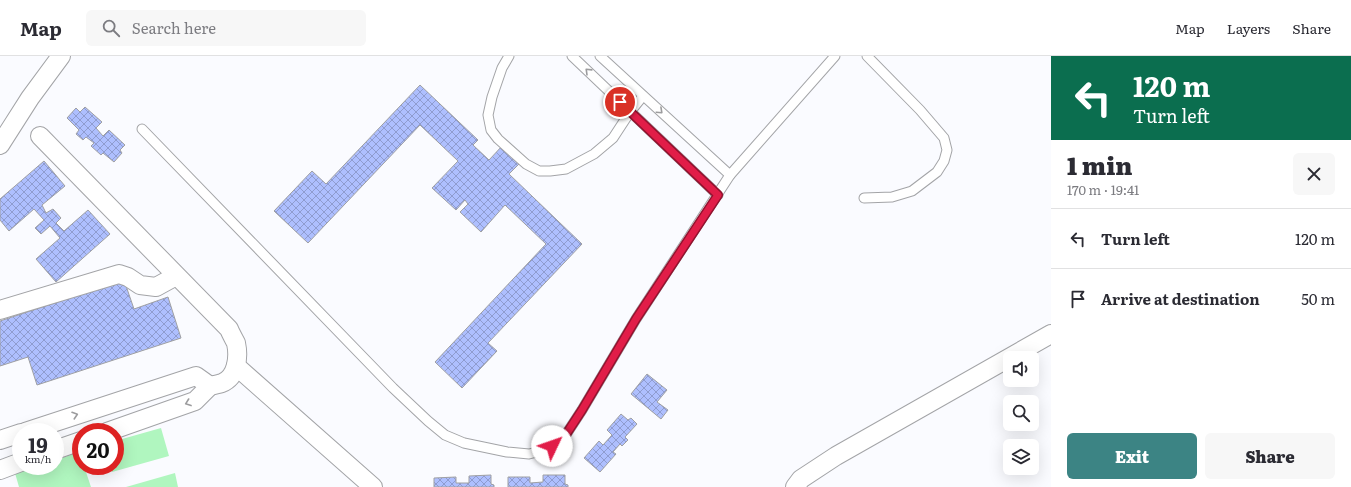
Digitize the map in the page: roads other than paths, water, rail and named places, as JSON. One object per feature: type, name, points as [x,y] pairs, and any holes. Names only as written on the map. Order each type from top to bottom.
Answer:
[{"type":"street","points":[[0,145],[30,98],[61,56]]},
{"type":"street","points":[[40,136],[229,329],[235,342],[237,355],[236,366],[233,373],[224,382],[210,386],[195,401],[124,426]]},
{"type":"street","points":[[0,310],[119,274],[128,277],[140,285],[156,287],[176,276]]},
{"type":"street","points":[[795,487],[806,475],[836,456],[1051,334]]},
{"type":"street","points":[[236,366],[373,487]]},
{"type":"street","points":[[52,423],[196,376],[210,386]]},
{"type":"street","points":[[0,440],[12,436]]},
{"type":"street","points":[[0,470],[12,465]]},
{"type":"lane","points":[[509,56],[502,68],[492,97],[488,115],[491,130],[498,139],[526,164],[539,171],[566,169],[594,154],[613,138],[630,112],[643,96]]},
{"type":"lane","points":[[572,56],[718,195]]},
{"type":"lane","points":[[600,56],[730,175]]},
{"type":"lane","points":[[142,129],[393,388],[428,421],[445,435],[464,443],[507,452],[529,454],[541,452],[565,436],[636,319],[730,175],[835,56]]},
{"type":"lane","points":[[864,198],[892,197],[912,191],[937,172],[944,161],[947,150],[944,138],[920,110],[867,56]]}]
